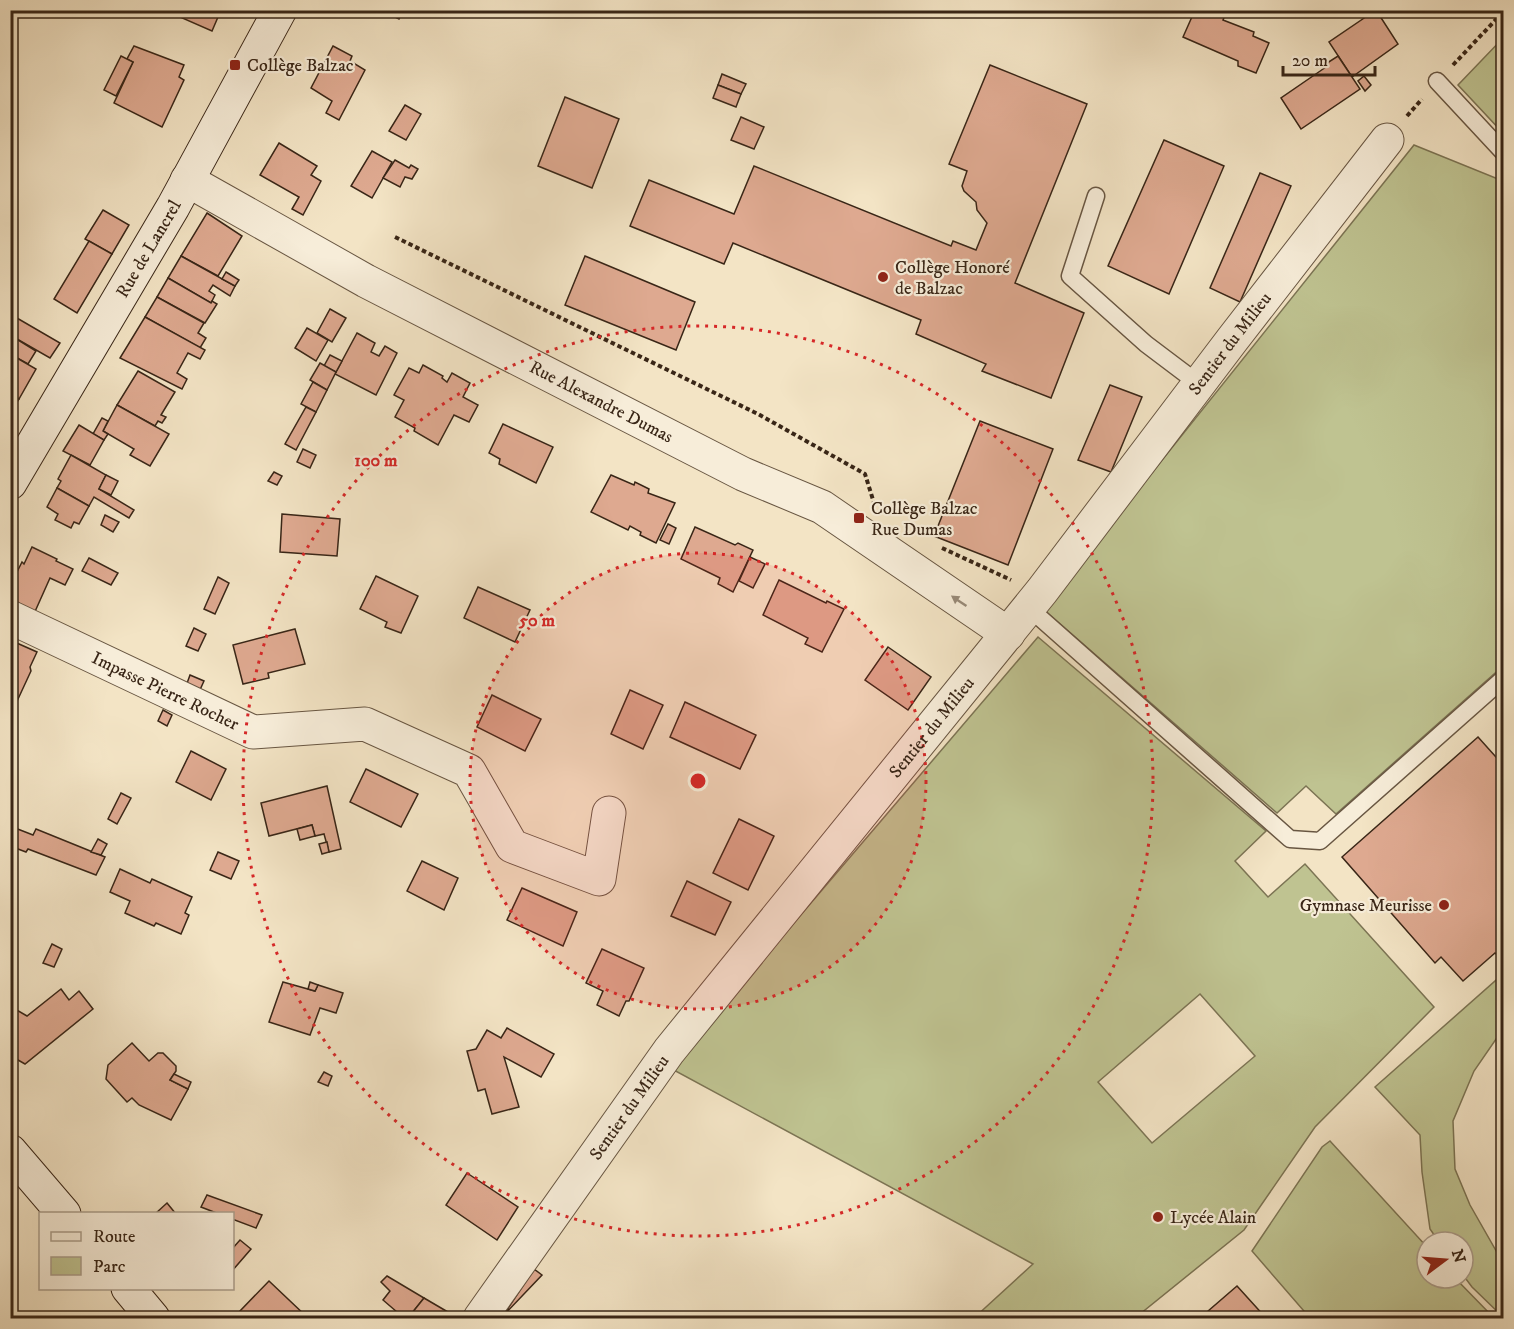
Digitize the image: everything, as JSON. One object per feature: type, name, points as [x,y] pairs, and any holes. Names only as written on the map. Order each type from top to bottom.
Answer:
[{"type":"street","name":"Rue de Lancrel","points":[[10,483],[187,180],[280,10]]},
{"type":"street","name":"Sentier du Milieu","points":[[480,1318],[669,1052],[1029,608],[1387,140]]},
{"type":"street","name":"Rue Alexandre Dumas","points":[[187,180],[366,282],[743,474],[822,507],[1008,634]]},
{"type":"street","name":"Impasse Pierre Rocher","points":[[10,616],[253,732],[365,724],[469,771],[512,846],[599,879],[609,813]]},
{"type":"street","points":[[10,1150],[62,1212]]},
{"type":"street","points":[[130,1290],[153,1318]]},
{"type":"lane","points":[[1437,81],[1503,153]]},
{"type":"lane","points":[[1096,196],[1070,276],[1146,344],[1199,384]]},
{"type":"lane","points":[[1029,608],[1290,839],[1320,842],[1503,678]]},
{"type":"path","points":[[395,237],[758,414],[865,474],[875,507]]},
{"type":"path","points":[[940,546],[1011,580],[1029,608]]},
{"type":"green space","points":[[1503,38],[1503,133],[1458,85]]},
{"type":"green space","points":[[1414,145],[1503,181],[1503,666],[1336,814],[1306,786],[1277,813],[1043,609]]},
{"type":"green space","points":[[1038,637],[1266,831],[1235,861],[1268,897],[1305,864],[1434,1007],[1315,1127],[1244,1230],[1135,1318],[974,1318],[1033,1264],[670,1068]],"holes":[[[1200,994],[1255,1056],[1152,1143],[1098,1082]]]},
{"type":"green space","points":[[1503,974],[1503,1029],[1474,1071],[1453,1121],[1455,1169],[1470,1205],[1503,1263],[1503,1317],[1475,1290],[1475,1230],[1430,1229],[1422,1172],[1420,1135],[1375,1087]]},
{"type":"green space","points":[[1330,1141],[1415,1234],[1415,1290],[1467,1290],[1494,1318],[1310,1318],[1252,1251],[1322,1147]]},
{"type":"building","points":[[175,10],[221,10],[212,31],[173,14]]},
{"type":"building","points":[[381,10],[403,10],[399,19]]},
{"type":"building","points":[[1195,10],[1213,10],[1225,15],[1223,20],[1254,32],[1253,36],[1269,43],[1256,73],[1238,66],[1238,61],[1183,37]]},
{"type":"building","points":[[1376,10],[1398,44],[1352,77],[1329,42]]},
{"type":"building","points":[[134,46],[184,65],[179,77],[184,80],[162,127],[114,103],[133,62],[127,59]]},
{"type":"building","points":[[333,46],[352,56],[350,61],[365,70],[339,120],[326,113],[332,101],[311,88]]},
{"type":"building","points":[[121,56],[133,62],[116,96],[104,90]]},
{"type":"building","points":[[1338,56],[1360,89],[1301,129],[1281,98]]},
{"type":"building","points":[[990,65],[1087,104],[1015,283],[1084,313],[1051,398],[982,371],[986,364],[916,334],[921,320],[733,243],[724,264],[630,226],[649,180],[734,214],[754,166],[951,246],[953,241],[976,250],[987,223],[977,210],[976,202],[962,186],[967,171],[949,164]]},
{"type":"building","points":[[722,74],[746,84],[741,94],[718,85]]},
{"type":"building","points":[[1364,76],[1371,85],[1365,91],[1358,81]]},
{"type":"building","points":[[718,85],[741,94],[736,107],[713,98]]},
{"type":"building","points":[[565,97],[619,119],[592,188],[538,166]]},
{"type":"building","points":[[405,105],[421,114],[406,140],[389,131]]},
{"type":"building","points":[[741,117],[764,127],[754,149],[731,140]]},
{"type":"building","points":[[1164,140],[1224,166],[1169,294],[1108,266]]},
{"type":"building","points":[[279,143],[317,166],[311,175],[321,181],[303,215],[292,209],[299,197],[260,175]]},
{"type":"building","points":[[372,151],[392,162],[372,198],[351,186]]},
{"type":"building","points":[[395,160],[409,168],[411,165],[418,169],[412,179],[405,177],[400,187],[383,178]]},
{"type":"building","points":[[1260,173],[1291,186],[1240,302],[1210,288]]},
{"type":"building","points":[[103,210],[129,225],[112,254],[85,239]]},
{"type":"building","points":[[207,213],[242,236],[218,276],[181,256]]},
{"type":"building","points":[[89,241],[112,254],[77,313],[54,299]]},
{"type":"building","points":[[181,256],[235,286],[230,296],[213,285],[209,291],[215,295],[211,303],[168,278]]},
{"type":"building","points":[[585,256],[695,302],[676,350],[565,305]]},
{"type":"building","points":[[226,272],[239,280],[235,286],[222,279]]},
{"type":"building","points":[[168,278],[211,303],[212,301],[217,304],[205,323],[157,297]]},
{"type":"building","points":[[157,297],[204,323],[198,333],[206,338],[200,348],[145,317]]},
{"type":"building","points":[[330,309],[346,318],[332,342],[317,333]]},
{"type":"building","points":[[10,314],[60,343],[50,358],[10,335]]},
{"type":"building","points":[[145,317],[205,350],[200,359],[188,353],[177,373],[187,379],[182,389],[120,358]]},
{"type":"building","points":[[307,328],[328,340],[316,361],[295,348]]},
{"type":"building","points":[[357,333],[375,343],[371,352],[379,356],[385,346],[397,353],[376,395],[335,374]]},
{"type":"building","points":[[10,335],[36,351],[28,364],[10,354]]},
{"type":"building","points":[[10,354],[36,369],[19,399],[10,394]]},
{"type":"building","points":[[330,355],[342,361],[336,372],[324,366]]},
{"type":"building","points":[[320,363],[336,372],[327,390],[310,380]]},
{"type":"building","points":[[423,365],[443,376],[442,378],[447,382],[452,373],[470,383],[463,397],[478,405],[469,422],[454,415],[438,445],[395,417],[404,400],[394,395],[409,368],[419,373]]},
{"type":"building","points":[[138,371],[175,392],[161,415],[166,417],[162,423],[158,421],[155,426],[117,405]]},
{"type":"building","points":[[313,382],[327,390],[316,412],[301,404]]},
{"type":"building","points":[[1110,385],[1142,397],[1111,472],[1078,460]]},
{"type":"building","points":[[10,394],[19,399],[10,413]]},
{"type":"building","points":[[117,405],[169,434],[150,466],[130,455],[134,449],[103,431]]},
{"type":"building","points":[[306,407],[316,412],[296,450],[285,444]]},
{"type":"building","points":[[102,418],[108,421],[103,431],[108,434],[104,440],[93,434]]},
{"type":"building","points":[[980,421],[1053,449],[1008,565],[934,536]]},
{"type":"building","points":[[503,424],[553,447],[536,483],[499,464],[500,459],[489,453]]},
{"type":"building","points":[[79,425],[104,440],[90,465],[63,451]]},
{"type":"building","points":[[303,449],[316,455],[310,468],[297,462]]},
{"type":"building","points":[[71,455],[106,475],[99,489],[134,510],[129,518],[94,497],[89,506],[57,488],[61,481],[58,479]]},
{"type":"building","points":[[274,472],[282,476],[277,485],[268,481]]},
{"type":"building","points":[[106,475],[118,481],[111,495],[99,489]]},
{"type":"building","points":[[611,475],[634,485],[635,482],[649,489],[648,493],[675,503],[656,543],[640,535],[641,532],[630,526],[628,530],[591,512]]},
{"type":"building","points":[[57,488],[89,506],[79,524],[74,522],[71,528],[55,520],[58,514],[47,507]]},
{"type":"building","points":[[282,514],[340,519],[337,556],[280,552]]},
{"type":"building","points":[[105,515],[119,522],[113,532],[101,525]]},
{"type":"building","points":[[668,524],[676,528],[669,544],[660,540]]},
{"type":"building","points":[[695,527],[735,545],[738,543],[753,550],[733,592],[718,584],[720,578],[681,559]]},
{"type":"building","points":[[32,547],[73,569],[65,585],[50,578],[33,616],[10,605],[10,586]]},
{"type":"building","points":[[750,557],[765,564],[753,588],[739,581]]},
{"type":"building","points":[[89,558],[118,573],[111,585],[82,571]]},
{"type":"building","points":[[376,576],[418,596],[401,633],[385,627],[387,622],[360,609]]},
{"type":"building","points":[[218,577],[229,583],[215,614],[204,609]]},
{"type":"building","points":[[779,580],[826,603],[827,601],[844,609],[822,652],[805,644],[808,638],[763,615]]},
{"type":"building","points":[[478,587],[530,610],[515,642],[464,618]]},
{"type":"building","points":[[194,628],[206,634],[198,651],[186,646]]},
{"type":"building","points":[[295,629],[305,664],[268,673],[269,678],[243,684],[233,645]]},
{"type":"building","points":[[10,640],[37,652],[12,712]]},
{"type":"building","points":[[888,647],[931,677],[908,710],[865,680]]},
{"type":"building","points":[[190,675],[204,681],[199,692],[186,686]]},
{"type":"building","points":[[630,690],[663,705],[643,749],[611,734]]},
{"type":"building","points":[[492,695],[541,719],[525,751],[477,727]]},
{"type":"building","points":[[685,702],[756,735],[740,769],[670,737]]},
{"type":"building","points":[[163,710],[172,715],[167,726],[158,721]]},
{"type":"building","name":"Gymnase Meurisse","points":[[1478,737],[1504,766],[1504,961],[1495,953],[1463,981],[1441,957],[1435,963],[1342,857]]},
{"type":"building","points":[[191,751],[226,769],[211,800],[176,782]]},
{"type":"building","points":[[366,769],[418,794],[401,827],[350,802]]},
{"type":"building","points":[[327,786],[341,849],[329,852],[324,834],[315,836],[312,825],[269,836],[261,803]]},
{"type":"building","points":[[121,793],[131,798],[117,824],[108,819]]},
{"type":"building","points":[[739,819],[774,836],[748,890],[713,873]]},
{"type":"building","points":[[312,825],[315,836],[300,840],[297,829]]},
{"type":"building","points":[[10,826],[33,835],[36,829],[105,857],[96,875],[28,849],[26,852],[10,846]]},
{"type":"building","points":[[98,839],[107,844],[101,855],[91,852]]},
{"type":"building","points":[[327,842],[329,852],[322,854],[319,844]]},
{"type":"building","points":[[218,852],[239,861],[231,879],[210,870]]},
{"type":"building","points":[[422,861],[458,878],[444,910],[407,891]]},
{"type":"building","points":[[120,869],[150,883],[152,879],[192,897],[185,913],[189,915],[181,934],[156,923],[154,926],[125,913],[130,901],[110,892]]},
{"type":"building","points":[[687,881],[731,902],[715,935],[671,916]]},
{"type":"building","points":[[522,888],[577,912],[563,946],[507,920]]},
{"type":"building","points":[[52,944],[62,949],[54,967],[43,963]]},
{"type":"building","points":[[602,949],[644,968],[629,1001],[626,1001],[619,1016],[597,1005],[603,991],[586,983]]},
{"type":"building","points":[[283,982],[315,991],[318,985],[343,993],[336,1013],[320,1008],[310,1035],[269,1022]]},
{"type":"building","points":[[310,982],[318,985],[315,991],[308,989]]},
{"type":"building","points":[[61,989],[69,1000],[79,991],[93,1009],[25,1064],[11,1056],[10,1006],[27,1016]]},
{"type":"building","points":[[507,1028],[554,1054],[541,1077],[504,1057],[519,1107],[492,1114],[485,1089],[478,1091],[467,1051],[476,1049],[487,1030],[501,1038]]},
{"type":"building","points":[[132,1043],[149,1061],[158,1053],[163,1053],[176,1066],[176,1071],[170,1080],[188,1089],[171,1120],[139,1105],[132,1098],[127,1102],[106,1079],[108,1065]]},
{"type":"building","points":[[324,1072],[332,1076],[328,1086],[318,1082]]},
{"type":"building","points":[[174,1074],[191,1082],[188,1089],[170,1080]]},
{"type":"building","points":[[467,1173],[518,1207],[497,1240],[446,1205]]},
{"type":"building","points":[[207,1195],[262,1215],[256,1228],[234,1220],[234,1212],[214,1212],[201,1207]]},
{"type":"building","points":[[167,1203],[174,1212],[157,1212]]},
{"type":"building","points":[[240,1240],[251,1249],[234,1269],[234,1247]]},
{"type":"building","points":[[534,1269],[542,1275],[503,1316]]},
{"type":"building","points":[[387,1276],[424,1298],[408,1318],[404,1318],[383,1300],[390,1291],[381,1282]]},
{"type":"building","points":[[269,1281],[308,1318],[248,1318],[240,1311]]},
{"type":"building","points":[[1237,1286],[1266,1318],[1200,1318]]},
{"type":"building","points":[[424,1298],[453,1315],[457,1318],[408,1318]]},
{"type":"place","name":"Collège Balzac","points":[[235,65]]},
{"type":"place","name":"Collège Honoré de Balzac","points":[[883,277]]},
{"type":"place","name":"Collège Balzac Rue Dumas","points":[[859,518]]},
{"type":"place","name":"Gymnase Meurisse","points":[[1444,905]]},
{"type":"place","name":"Lycée Alain","points":[[1158,1217]]}]
